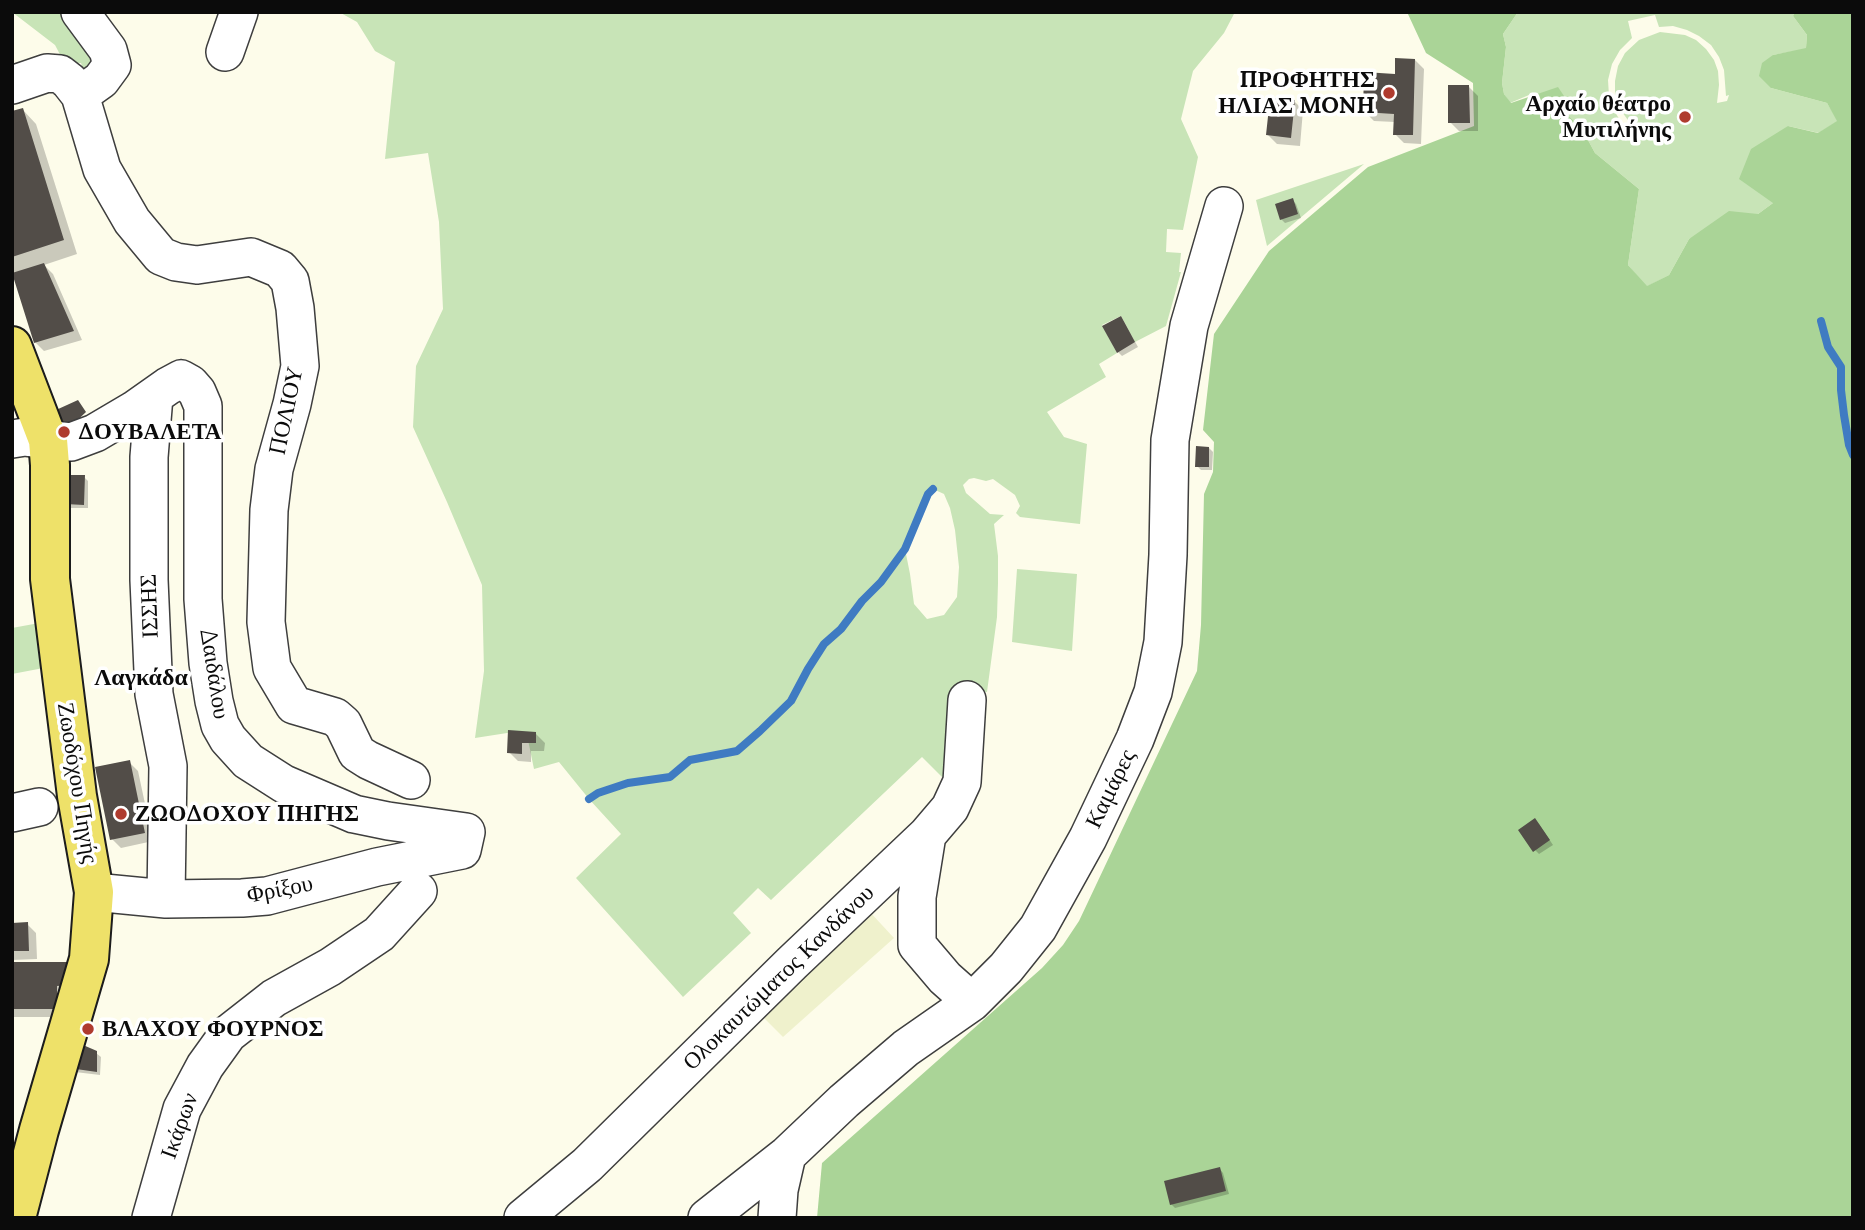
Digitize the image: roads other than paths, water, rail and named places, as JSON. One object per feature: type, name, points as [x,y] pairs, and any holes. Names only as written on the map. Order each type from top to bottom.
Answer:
[{"type":"main road","name":"Ζωοδόχου Πηγής","points":[[12,346],[30,439],[50,465],[50,579],[72,759],[94,892],[89,959],[16,1218]]},
{"type":"street","points":[[12,85],[47,73],[60,74],[80,95],[102,80],[112,65],[108,50],[80,12]]},
{"type":"street","points":[[225,52],[239,12]]},
{"type":"street","name":"ΠΟΛΙΟΥ","points":[[80,95],[102,169],[132,221],[161,256],[176,262],[197,265],[251,257],[279,269],[290,281],[296,308],[300,366],[274,469],[269,510],[265,622],[272,668],[295,705],[335,717],[343,724],[357,753],[411,780]]},
{"type":"street","name":"Καμάρες","points":[[707,1218],[787,1155],[906,1048],[972,1002],[1006,968],[1038,928],[1094,825],[1138,733],[1153,692],[1163,642],[1170,440],[1189,326],[1224,206]]},
{"type":"street","name":"Δαιδάλου","points":[[168,388],[190,384],[204,406],[204,612],[214,701],[220,724],[228,739],[248,761],[284,784],[354,814],[466,832],[462,849]]},
{"type":"street","points":[[30,439],[71,442],[95,433],[168,388]]},
{"type":"street","name":"ΙΣΣΗΣ","points":[[166,899],[168,766],[154,694],[149,580],[149,457],[168,388]]},
{"type":"street","name":"Ολοκαυτώματος Κανδάνου","points":[[523,1218],[587,1165],[792,963],[927,835],[950,808],[962,782],[967,700]]},
{"type":"street","points":[[927,835],[917,897],[917,945],[945,978],[972,1002]]},
{"type":"street","name":"Φρίξου","points":[[94,892],[166,899],[242,898],[267,895],[462,849]]},
{"type":"street","name":"Ικάρων","points":[[151,1218],[182,1108],[205,1066],[228,1034],[274,998],[330,967],[379,934],[418,891]]},
{"type":"street","points":[[777,1218],[779,1190],[787,1155]]},
{"type":"waterway","points":[[1821,321],[1828,347],[1841,367],[1844,415],[1853,455]]},
{"type":"waterway","points":[[589,799],[598,793],[628,783],[670,777],[690,760],[737,751],[760,731],[791,701],[824,644],[841,629],[905,549],[928,494],[933,489]]},
{"type":"place","name":"ΠΡΟΦΗΤΗΣ ΗΛΙΑΣ MONH","points":[[1389,93]]},
{"type":"place","name":"Αρχαίο θέατρο Μυτιλήνης","points":[[1685,117]]},
{"type":"place","name":"ΔΟΥΒΑΛΕΤΑ","points":[[64,432]]},
{"type":"place","name":"ΖΩΟΔΟΧΟΥ ΠΗΓΗΣ","points":[[121,814]]},
{"type":"place","name":"ΒΛΑΧΟΥ ΦΟΥΡΝΟΣ","points":[[88,1029]]},
{"type":"district","name":"Λαγκάδα","points":[[141,678]]}]
